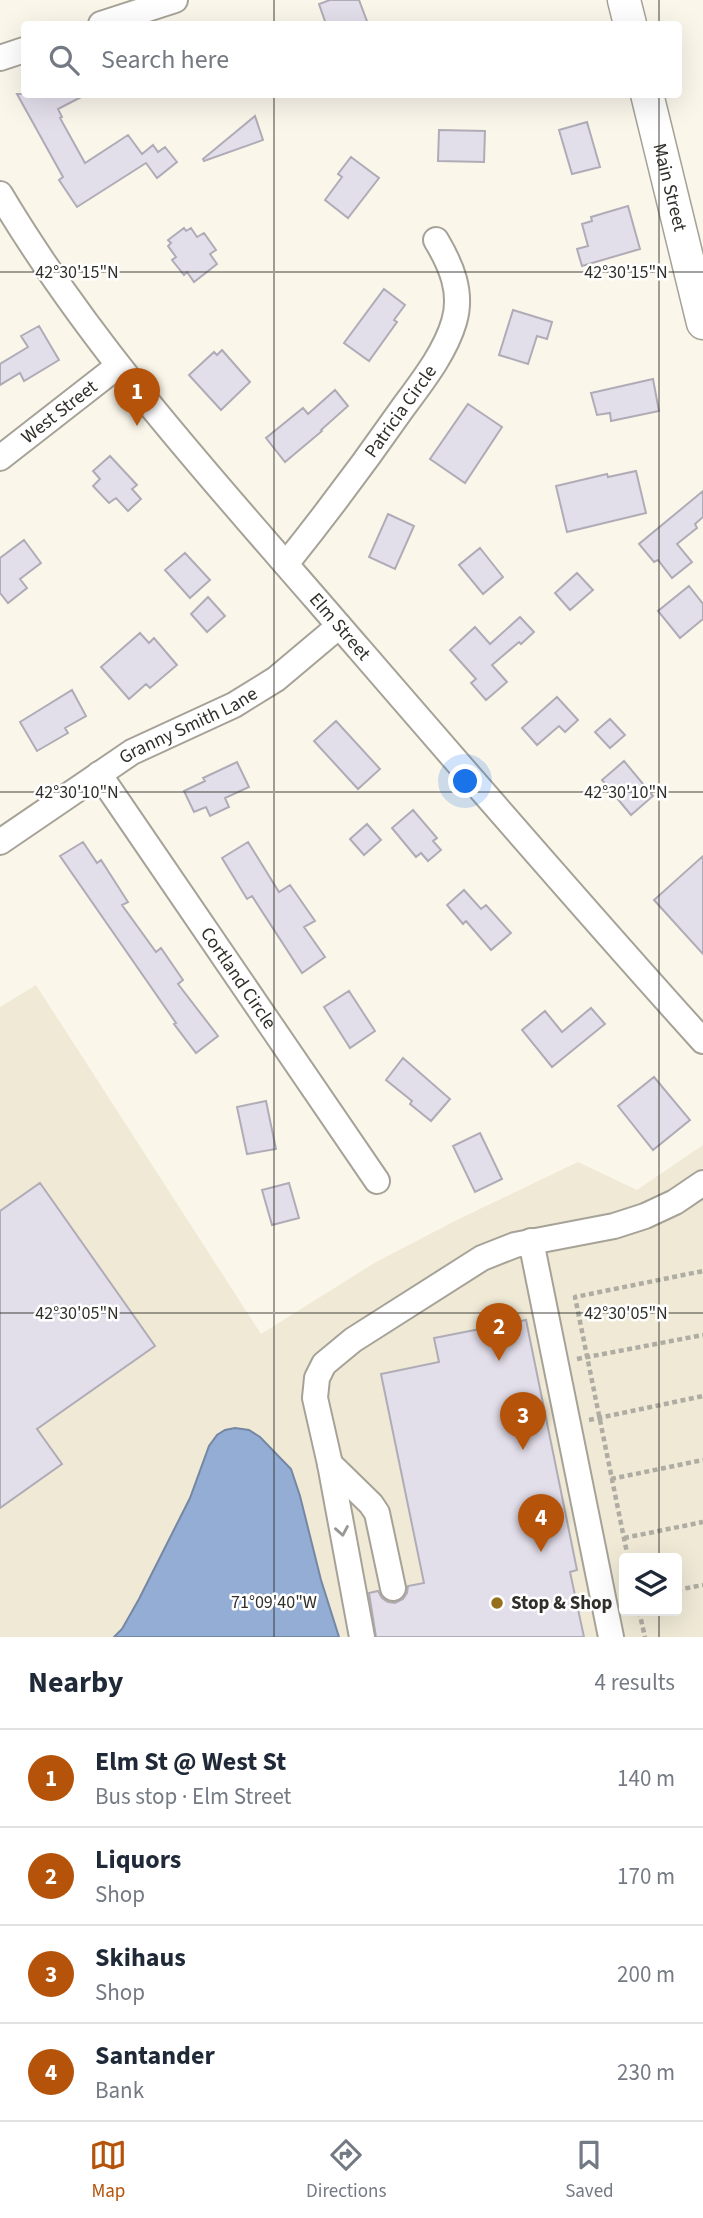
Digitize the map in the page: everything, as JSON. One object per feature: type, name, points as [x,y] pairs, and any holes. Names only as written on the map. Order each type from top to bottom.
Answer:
[{"type":"main road","points":[[624,0],[629,21]]},
{"type":"main road","name":"Main Street","points":[[648,98],[703,323]]},
{"type":"street","points":[[110,21],[175,0]]},
{"type":"street","points":[[0,58],[21,51]]},
{"type":"street","name":"Elm Street","points":[[0,194],[61,290],[118,366],[339,626],[703,1041]]},
{"type":"street","name":"Patricia Circle","points":[[286,564],[383,436],[446,342],[455,320],[456,286],[448,259],[436,240]]},
{"type":"street","name":"West Street","points":[[0,458],[118,366]]},
{"type":"street","name":"Granny Smith Lane","points":[[0,842],[145,744],[234,705],[276,679],[339,626]]},
{"type":"street","name":"Cortland Circle","points":[[99,775],[377,1181]]},
{"type":"street","points":[[362,1637],[315,1389],[324,1364],[353,1340],[482,1258],[515,1245],[614,1226],[645,1216],[675,1202],[703,1182]]},
{"type":"street","points":[[531,1241],[611,1637]]},
{"type":"street","points":[[330,1464],[377,1513],[393,1588]]},
{"type":"path","points":[[627,1553],[575,1297],[703,1271]]},
{"type":"path","points":[[576,1360],[703,1335]]},
{"type":"path","points":[[588,1420],[703,1396]]},
{"type":"path","points":[[611,1479],[703,1460]]},
{"type":"path","points":[[624,1538],[703,1522]]},
{"type":"path","points":[[682,1589],[703,1585]]},
{"type":"path","points":[[640,1616],[645,1637]]},
{"type":"shaded area","points":[[36,985],[261,1334],[376,1262],[578,1162],[637,1190],[703,1145],[703,1637],[0,1637],[0,1007]]},
{"type":"water","points":[[235,1428],[249,1430],[260,1437],[291,1469],[339,1637],[114,1637],[122,1629],[139,1599],[190,1498],[209,1446],[217,1435]]},
{"type":"building","points":[[330,0],[359,0],[367,21],[325,21],[319,4]]},
{"type":"building","points":[[17,94],[21,94],[21,98],[79,98],[58,109],[62,117],[60,118],[85,163],[128,135],[142,154],[153,145],[158,152],[165,147],[177,162],[157,178],[146,163],[77,207],[59,180],[63,177]]},
{"type":"building","points":[[255,116],[263,140],[204,161],[203,159]]},
{"type":"building","points":[[587,122],[600,167],[572,174],[559,130]]},
{"type":"building","points":[[439,130],[485,131],[484,162],[438,161]]},
{"type":"building","points":[[351,157],[379,178],[348,218],[325,200],[342,177],[338,174]]},
{"type":"building","points":[[628,206],[640,249],[582,266],[577,249],[588,246],[582,224],[592,221],[591,217]]},
{"type":"building","points":[[184,228],[186,231],[191,228],[197,237],[204,233],[216,250],[210,254],[217,264],[194,282],[187,272],[184,275],[172,260],[176,257],[168,246],[171,243],[168,240]]},
{"type":"building","points":[[384,289],[405,305],[394,320],[397,322],[369,361],[344,343]]},
{"type":"building","points":[[513,310],[552,322],[547,339],[537,336],[528,364],[499,355]]},
{"type":"building","points":[[39,326],[59,360],[24,381],[20,373],[0,385],[0,364],[28,347],[21,336]]},
{"type":"building","points":[[222,350],[250,382],[221,410],[189,375],[214,352],[217,355]]},
{"type":"building","points":[[653,379],[659,411],[611,421],[610,413],[597,415],[591,393]]},
{"type":"building","points":[[335,390],[348,406],[285,462],[266,438],[303,408],[308,414]]},
{"type":"building","points":[[468,404],[502,427],[465,483],[430,459]]},
{"type":"building","points":[[110,456],[137,485],[132,489],[141,499],[128,511],[116,498],[109,503],[93,486],[100,479],[93,471]]},
{"type":"building","points":[[636,471],[646,513],[567,532],[556,486],[607,474],[608,477]]},
{"type":"building","points":[[703,491],[703,517],[695,524],[697,528],[677,544],[692,562],[672,578],[658,560],[654,562],[639,544]]},
{"type":"building","points":[[388,514],[414,526],[395,569],[369,557]]},
{"type":"building","points":[[24,540],[41,563],[20,579],[27,588],[8,603],[0,593],[0,558]]},
{"type":"building","points":[[480,548],[503,577],[483,594],[459,565]]},
{"type":"building","points":[[185,553],[210,580],[190,598],[165,570]]},
{"type":"building","points":[[577,573],[593,590],[570,610],[555,593]]},
{"type":"building","points":[[689,586],[703,604],[703,619],[680,638],[658,611]]},
{"type":"building","points":[[208,597],[225,616],[207,632],[191,614]]},
{"type":"building","points":[[520,617],[534,632],[492,665],[507,682],[486,700],[471,683],[476,679],[450,650],[475,627],[490,644]]},
{"type":"building","points":[[140,633],[149,643],[154,638],[177,665],[150,688],[146,684],[129,699],[101,667]]},
{"type":"building","points":[[72,690],[86,716],[65,728],[68,733],[37,751],[20,722]]},
{"type":"building","points":[[557,697],[578,720],[565,732],[559,726],[537,745],[522,728]]},
{"type":"building","points":[[610,719],[625,735],[610,748],[595,732]]},
{"type":"building","points":[[336,721],[380,769],[358,789],[314,741]]},
{"type":"building","points":[[624,761],[653,796],[631,815],[602,780]]},
{"type":"building","points":[[237,762],[249,787],[225,798],[229,807],[210,816],[206,807],[194,812],[184,791],[205,781],[203,778]]},
{"type":"building","points":[[413,810],[437,838],[433,841],[441,850],[428,861],[421,853],[416,857],[392,828]]},
{"type":"building","points":[[367,824],[381,840],[364,855],[350,839]]},
{"type":"building","points":[[83,842],[97,863],[101,860],[128,902],[122,905],[156,952],[161,948],[183,980],[178,984],[218,1036],[196,1053],[60,856]]},
{"type":"building","points":[[248,842],[279,892],[290,885],[315,921],[304,927],[325,957],[302,973],[252,896],[247,899],[222,858]]},
{"type":"building","points":[[703,856],[703,954],[654,900]]},
{"type":"building","points":[[464,890],[481,909],[486,905],[511,933],[491,950],[466,921],[463,924],[447,905]]},
{"type":"building","points":[[349,991],[375,1031],[350,1048],[324,1007]]},
{"type":"building","points":[[591,1008],[605,1024],[552,1067],[522,1030],[545,1011],[562,1032]]},
{"type":"building","points":[[403,1058],[450,1099],[431,1121],[386,1080]]},
{"type":"building","points":[[654,1077],[690,1120],[653,1150],[618,1106]]},
{"type":"building","points":[[266,1101],[276,1149],[247,1154],[237,1107]]},
{"type":"building","points":[[480,1133],[502,1179],[475,1192],[453,1146]]},
{"type":"building","points":[[40,1183],[155,1346],[37,1429],[62,1464],[0,1508],[0,1211]]},
{"type":"building","points":[[289,1183],[299,1218],[272,1225],[262,1190]]},
{"type":"building","points":[[526,1320],[577,1570],[570,1572],[584,1637],[376,1637],[369,1593],[378,1591],[382,1598],[395,1603],[403,1599],[408,1586],[424,1583],[381,1374],[439,1362],[434,1338]]},
{"type":"place","name":"Elm St @ West St","points":[[137,426]]},
{"type":"place","name":"Liquors","points":[[499,1361]]},
{"type":"place","name":"Skihaus","points":[[523,1450]]},
{"type":"place","name":"Santander","points":[[541,1552]]},
{"type":"place","name":"Stop & Shop","points":[[497,1603]]}]
